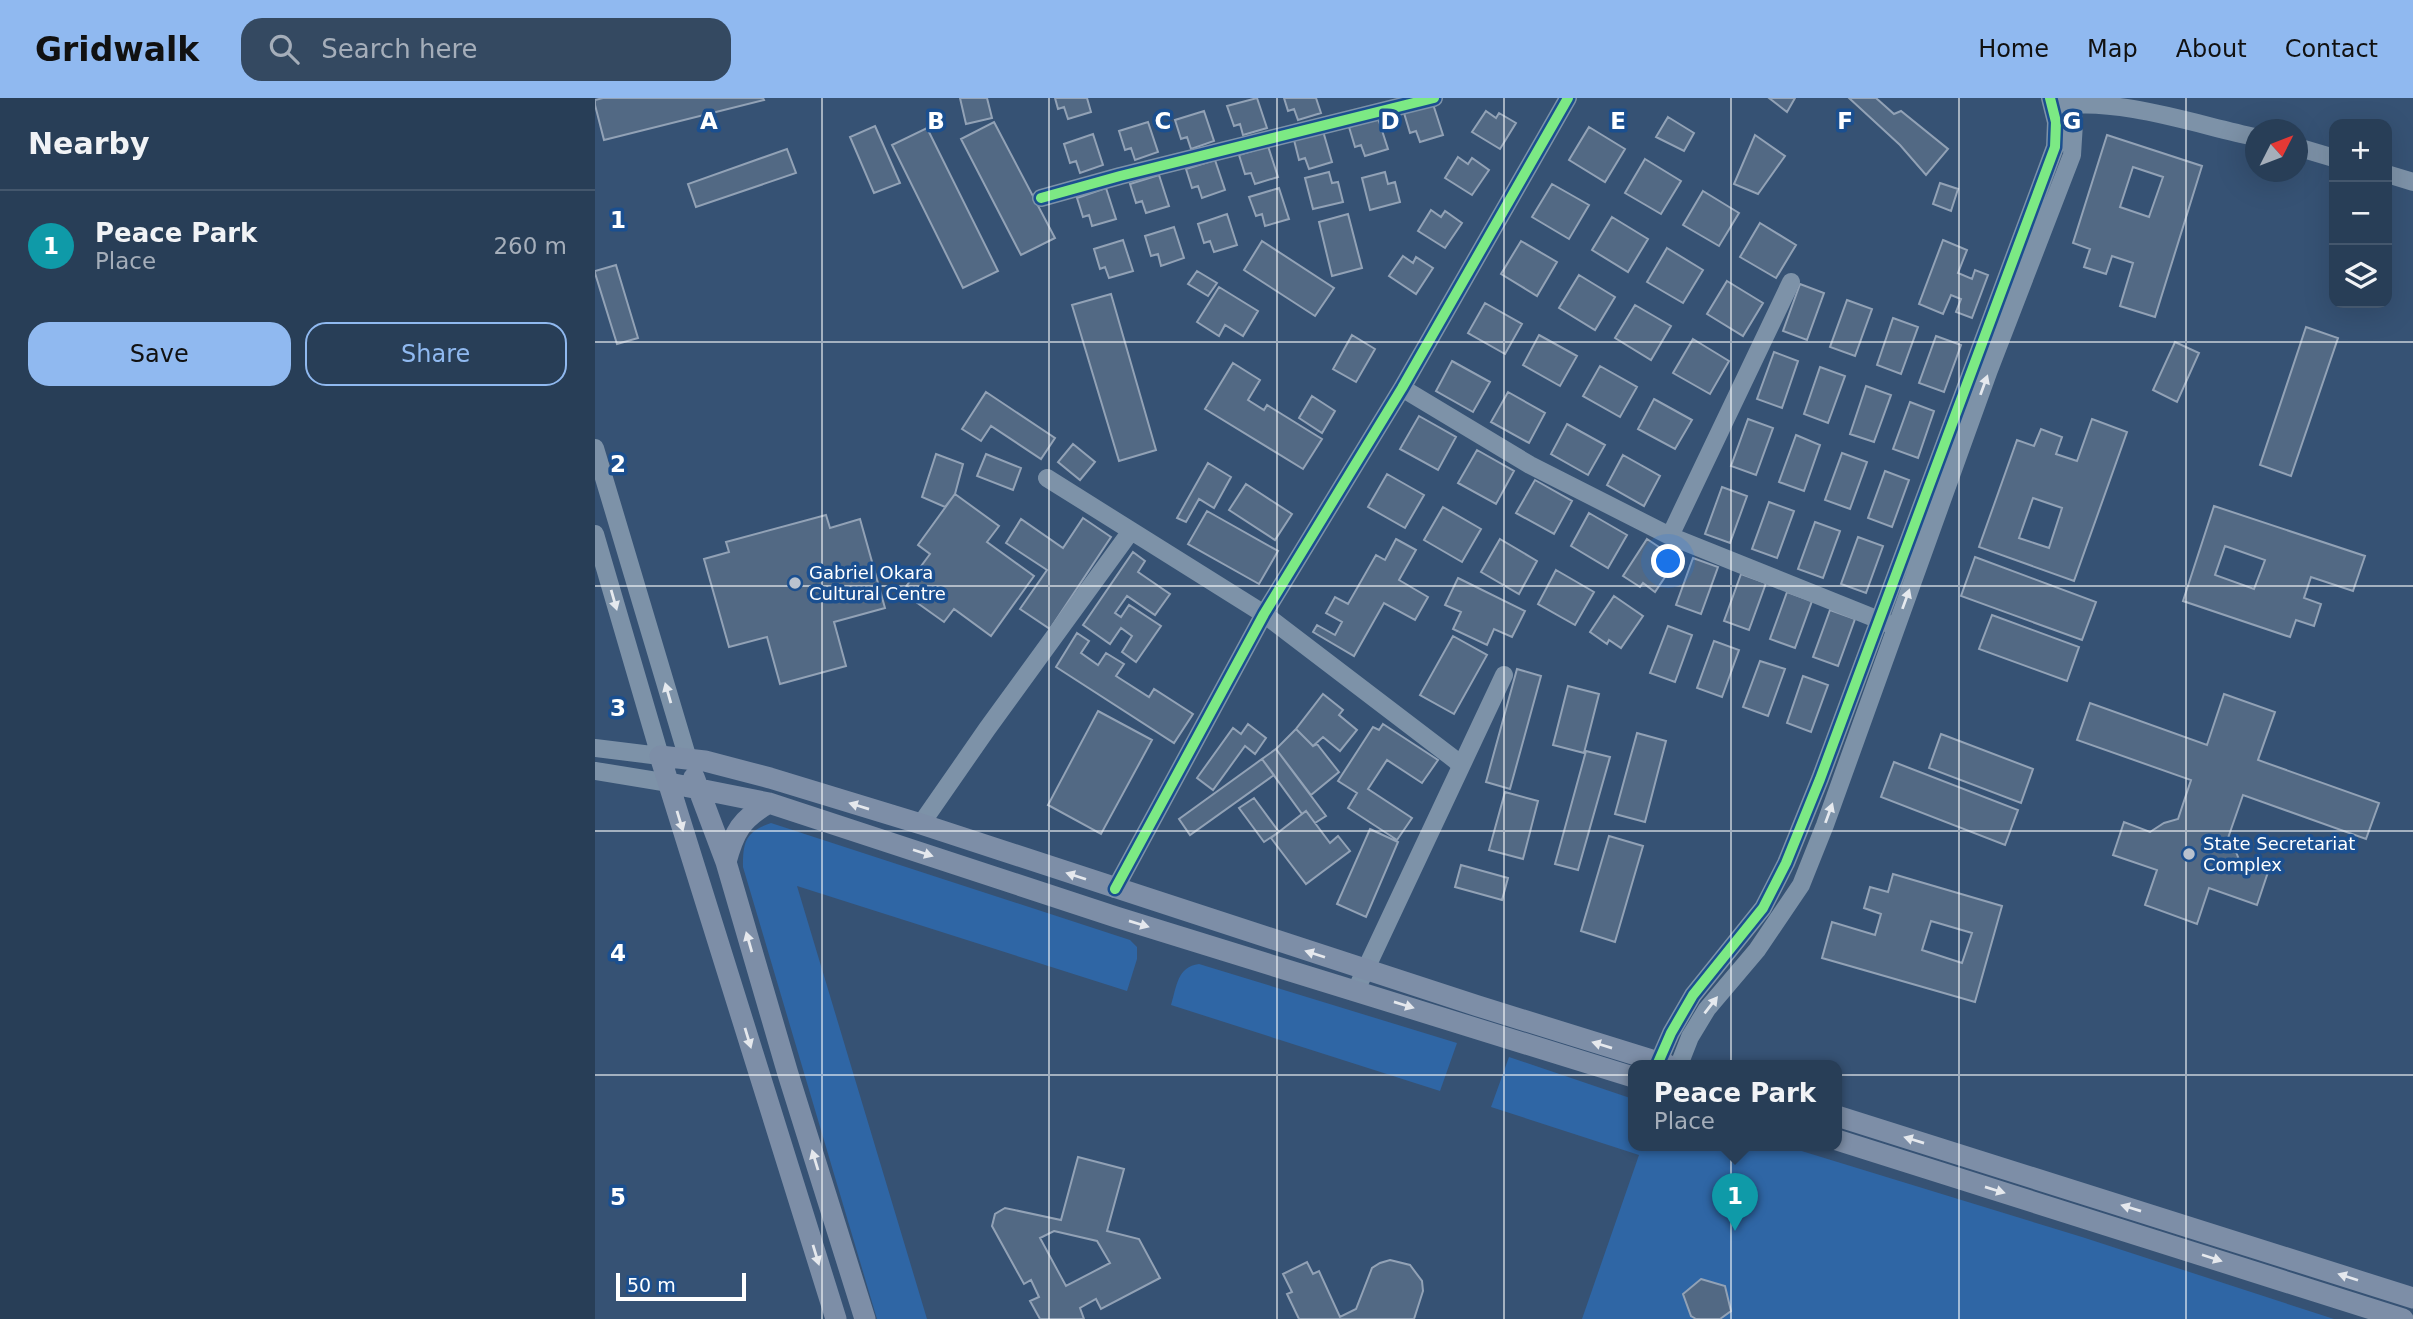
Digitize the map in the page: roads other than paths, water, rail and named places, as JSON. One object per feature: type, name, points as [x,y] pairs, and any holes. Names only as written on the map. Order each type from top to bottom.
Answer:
[{"type":"main road","points":[[836,1319],[660,756],[705,761],[921,824],[1364,970],[1652,1060]]},
{"type":"main road","points":[[688,759],[726,862],[788,1074],[865,1319]]},
{"type":"main road","points":[[669,783],[769,803],[1117,917],[1628,1075]]},
{"type":"main road","points":[[726,862],[741,823],[754,811],[769,803]]},
{"type":"main road","points":[[1842,1118],[2413,1298]]},
{"type":"main road","points":[[1842,1142],[2403,1319]]},
{"type":"street","points":[[1041,198],[1434,98]]},
{"type":"street","points":[[1115,889],[1264,614],[1402,388],[1568,98]]},
{"type":"street","points":[[1887,623],[2055,147],[2056,122],[2051,103],[2093,100],[2129,106],[2245,135]]},
{"type":"street","points":[[1666,1060],[1671,1033],[1693,995],[1763,908],[1786,863],[1887,623],[2072,155],[2074,123],[2071,101]]},
{"type":"street","points":[[2308,151],[2329,157]]},
{"type":"street","points":[[2392,176],[2413,182]]},
{"type":"street","points":[[1670,536],[1791,282]]},
{"type":"street","points":[[1402,388],[1530,465],[1670,536],[1887,623]]},
{"type":"street","points":[[595,447],[688,759]]},
{"type":"street","points":[[1047,478],[1264,614],[1461,766]]},
{"type":"street","points":[[921,824],[1131,531]]},
{"type":"street","points":[[595,534],[660,756],[595,748]]},
{"type":"street","points":[[1356,990],[1504,675]]},
{"type":"street","points":[[595,771],[669,783]]},
{"type":"place","name":"Gabriel Okara Cultural Centre","points":[[795,583]]},
{"type":"place","name":"State Secretariat Complex","points":[[2189,854]]},
{"type":"place","name":"Peace Park","points":[[1735,1231]]}]
